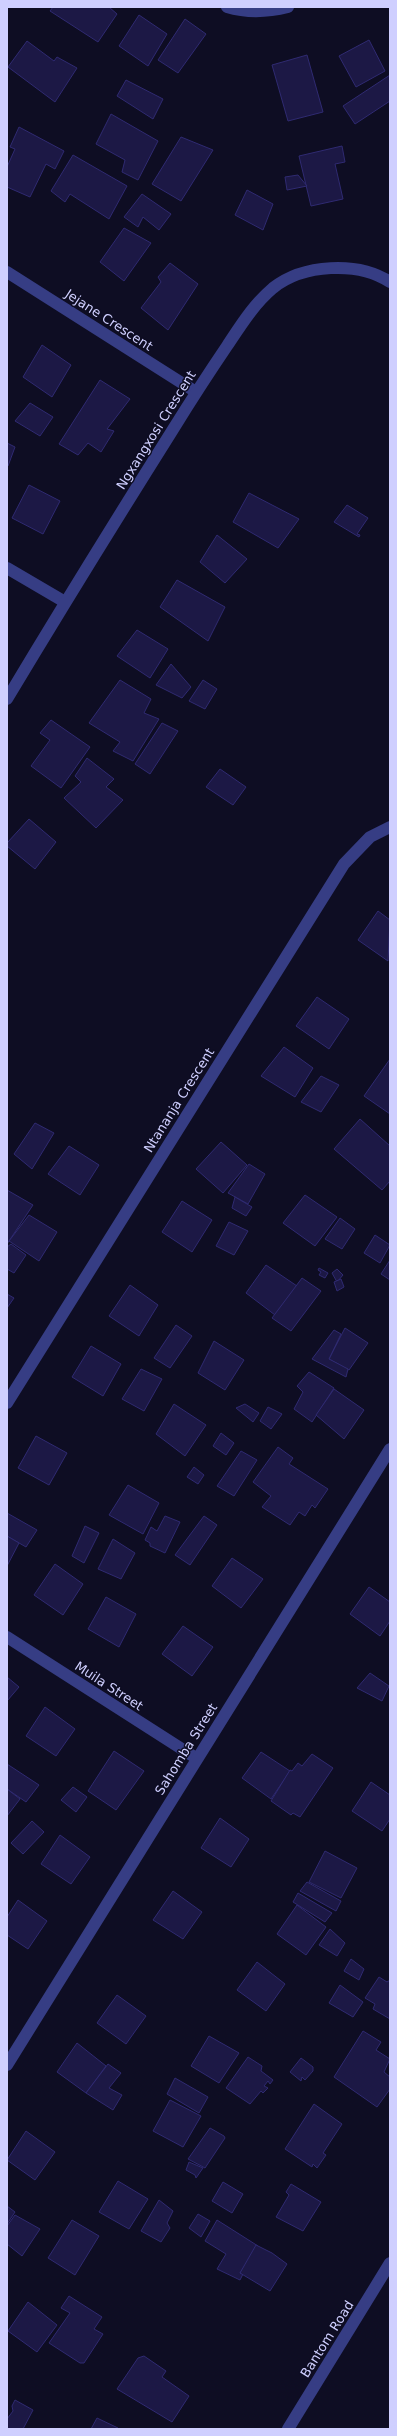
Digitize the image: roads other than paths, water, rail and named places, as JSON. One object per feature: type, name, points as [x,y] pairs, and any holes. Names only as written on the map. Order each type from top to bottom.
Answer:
[{"type":"street","points":[[227,7],[240,11],[272,11],[288,7]]},
{"type":"street","name":"Ngxangxosi Crescent","points":[[7,699],[65,602],[196,392],[254,306],[274,287],[298,275],[340,269],[370,272],[390,282]]},
{"type":"street","name":"Jejane Crescent","points":[[7,272],[196,392]]},
{"type":"street","points":[[7,568],[65,602]]},
{"type":"street","name":"Ntananja Crescent","points":[[7,1402],[344,864],[370,837],[390,827]]},
{"type":"street","name":"Sahomba Street","points":[[7,2065],[196,1758],[390,1449]]},
{"type":"street","name":"Muila Street","points":[[7,1637],[196,1758]]},
{"type":"street","name":"Bantom Road","points":[[288,2429],[390,2263]]}]
